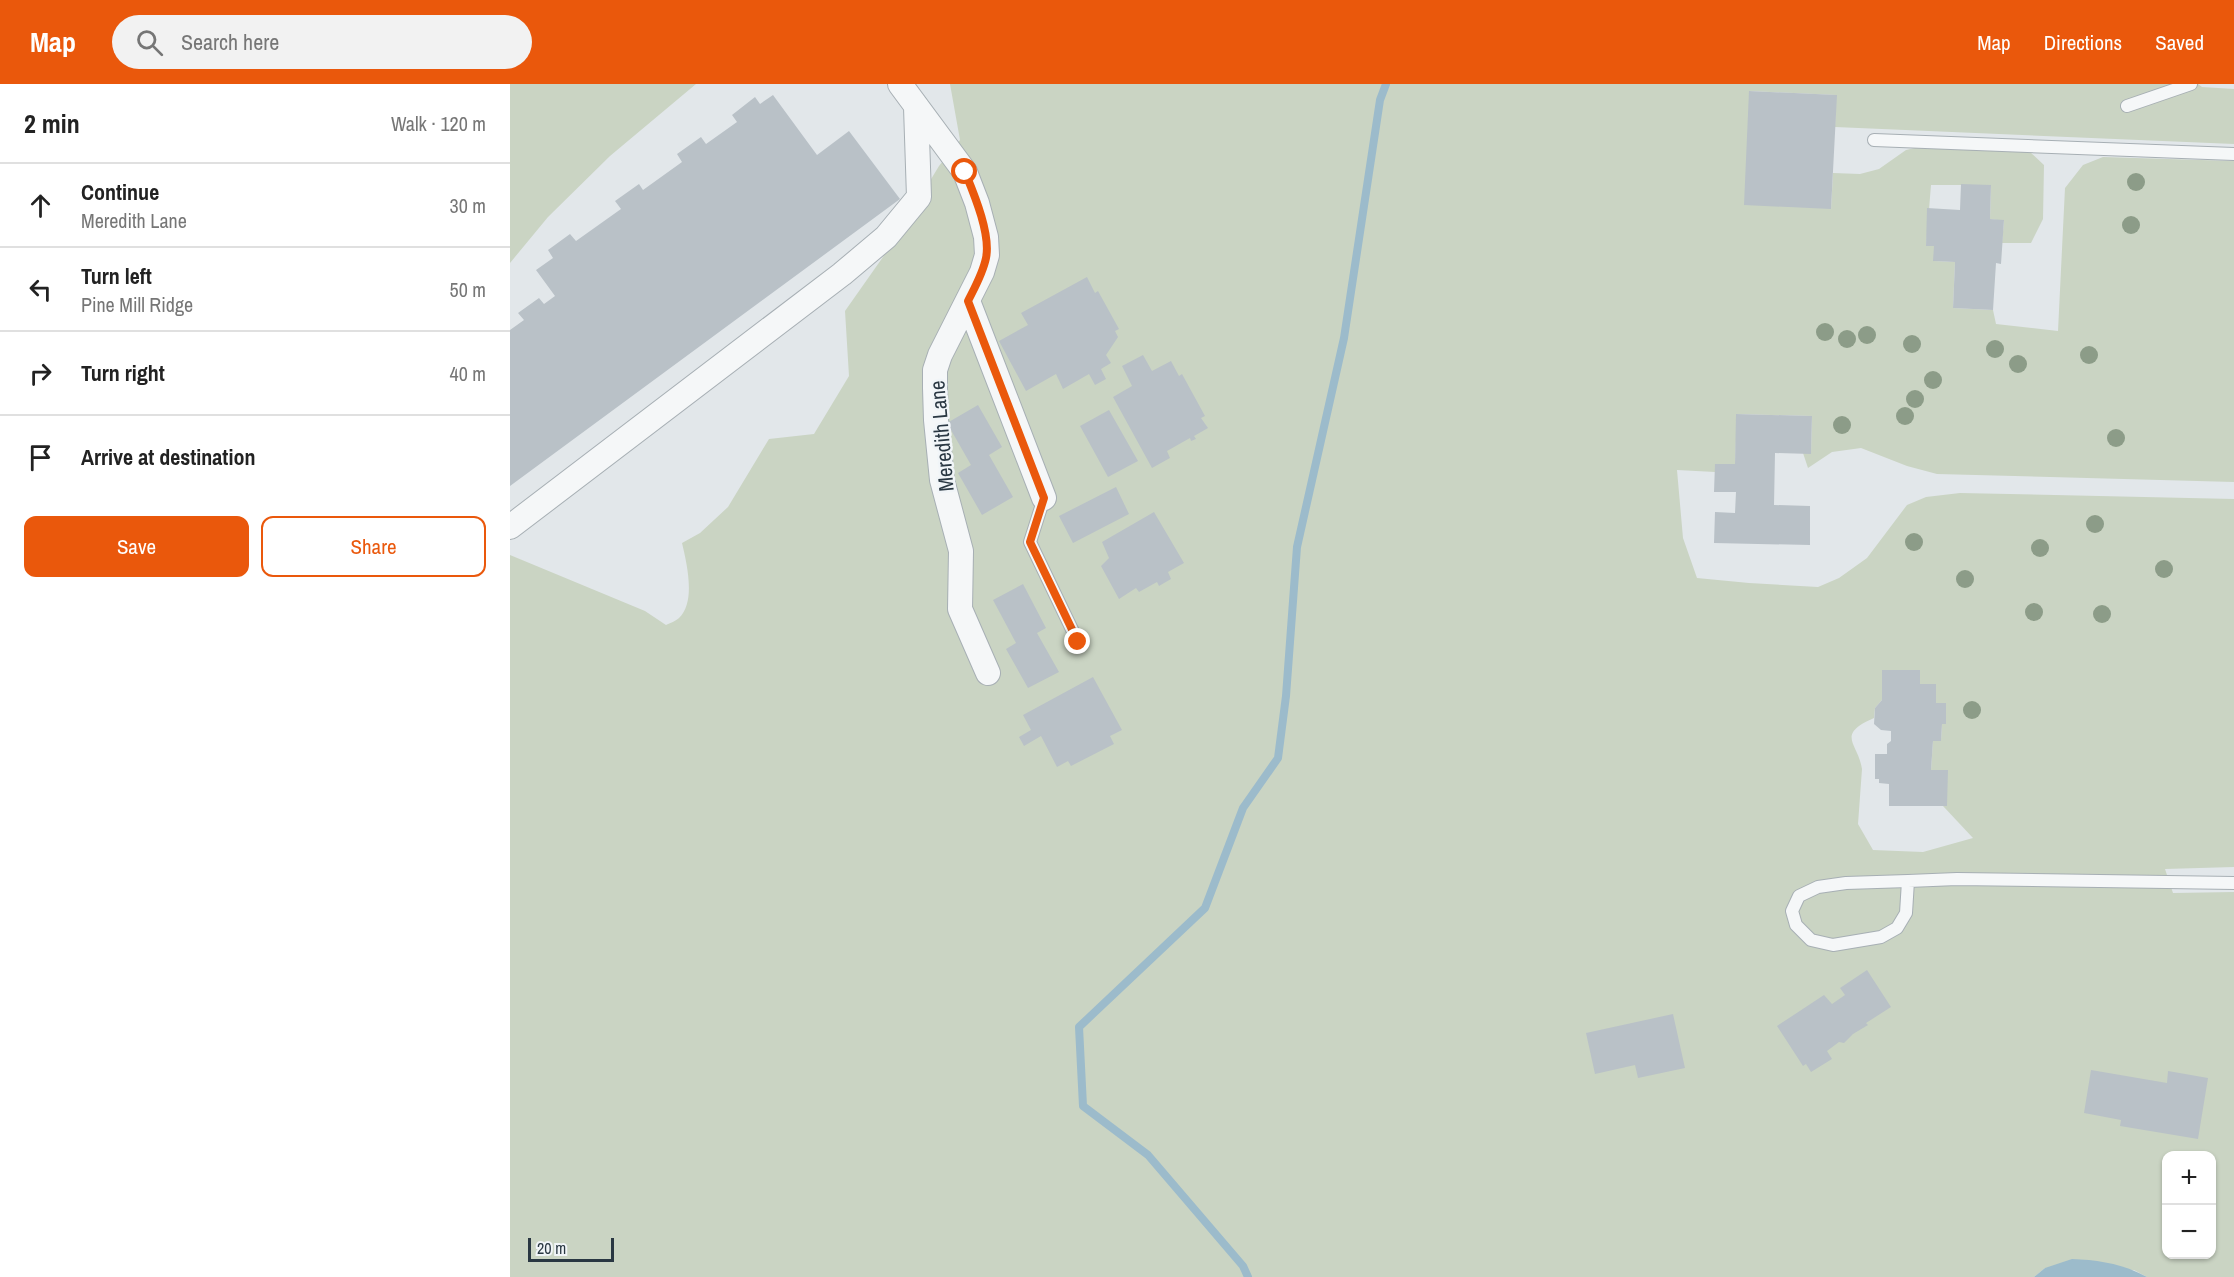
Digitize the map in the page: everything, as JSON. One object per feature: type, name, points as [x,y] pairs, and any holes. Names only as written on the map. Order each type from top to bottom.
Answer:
[{"type":"street","name":"Meredith Lane","points":[[900,84],[965,172],[977,203],[986,237],[987,255],[982,272],[940,355],[935,370],[936,420],[942,480],[961,551],[960,609],[988,673]]},
{"type":"street","points":[[510,527],[842,274],[886,237],[919,197],[916,107]]},
{"type":"street","points":[[968,301],[1044,498]]},
{"type":"lane","points":[[2127,106],[2191,84]]},
{"type":"lane","points":[[1874,140],[2234,154]]},
{"type":"lane","points":[[1044,498],[1030,542],[1078,642]]},
{"type":"lane","points":[[1908,881],[1906,913],[1897,928],[1881,937],[1833,945],[1811,940],[1796,926],[1792,911],[1799,896],[1818,886],[1908,881],[1957,879],[2234,883]]},
{"type":"green space","points":[[510,84],[696,84],[610,156],[548,217],[510,263]]},
{"type":"green space","points":[[950,84],[2198,84],[2202,87],[2234,89],[2234,144],[1835,127],[1836,95],[1750,91],[1831,209],[1833,173],[1860,174],[1879,169],[1906,150],[1928,145],[2030,152],[2044,165],[2043,219],[2031,243],[2002,243],[2004,221],[1990,219],[1991,185],[1931,185],[1926,246],[1934,246],[1934,261],[1955,262],[1953,308],[1993,310],[1996,324],[2058,331],[2065,188],[2083,165],[2103,157],[2234,161],[2234,482],[1937,474],[1907,466],[1861,448],[1832,452],[1808,468],[1803,453],[1811,453],[1812,416],[1737,414],[1735,464],[1715,464],[1715,472],[1677,470],[1683,538],[1697,578],[1818,587],[1839,578],[1867,558],[1907,505],[1926,497],[1960,493],[2234,499],[2234,867],[2165,869],[2173,893],[2234,892],[2234,1277],[2147,1277],[2134,1270],[2045,1268],[2034,1277],[510,1277],[510,555],[645,611],[666,625],[679,618],[684,611],[689,593],[688,572],[682,543],[700,533],[728,507],[769,439],[814,434],[849,376],[845,311],[890,247],[939,166],[960,140]],"holes":[[[1882,670],[1920,670],[1920,684],[1936,684],[1936,703],[1946,703],[1946,724],[1942,724],[1941,740],[1933,741],[1931,770],[1947,770],[1947,806],[1943,806],[1973,838],[1923,852],[1873,850],[1858,824],[1862,769],[1852,735],[1855,729],[1874,718],[1875,708],[1882,700]]]},
{"type":"water","points":[[2072,1259],[2111,1264],[2147,1277],[2034,1277],[2045,1268]]},
{"type":"building","points":[[1749,91],[1837,95],[1831,209],[1744,205]]},
{"type":"building","points":[[773,95],[817,155],[849,131],[900,199],[510,486],[510,330],[524,320],[518,313],[539,298],[544,304],[555,296],[536,270],[553,258],[548,250],[570,234],[576,241],[621,209],[615,201],[639,184],[643,190],[682,162],[677,154],[701,137],[706,144],[737,122],[732,115],[755,97],[760,104]]},
{"type":"building","points":[[1961,184],[1991,185],[1990,219],[2004,220],[2001,264],[1996,263],[1993,310],[1953,308],[1955,262],[1933,261],[1934,246],[1926,246],[1927,208],[1960,210]]},
{"type":"building","points":[[1087,277],[1095,293],[1098,291],[1119,329],[1115,331],[1118,337],[1106,355],[1111,363],[1101,369],[1106,379],[1095,385],[1089,374],[1063,389],[1056,374],[1026,391],[999,341],[1028,325],[1021,313]]},
{"type":"building","points":[[1143,355],[1152,371],[1171,361],[1179,376],[1182,374],[1205,416],[1201,418],[1208,428],[1194,436],[1196,439],[1191,441],[1190,438],[1167,451],[1170,458],[1152,468],[1113,397],[1132,386],[1122,366]]},
{"type":"building","points":[[978,405],[1002,447],[989,455],[1013,497],[982,515],[958,473],[971,465],[947,423]]},
{"type":"building","points":[[1109,410],[1138,461],[1108,477],[1080,426]]},
{"type":"building","points":[[1736,414],[1812,416],[1811,454],[1775,453],[1774,505],[1810,506],[1810,545],[1714,543],[1715,512],[1735,513],[1736,492],[1714,492],[1715,464],[1735,464]]},
{"type":"building","points":[[1116,487],[1129,514],[1073,543],[1059,516]]},
{"type":"building","points":[[1154,512],[1184,563],[1168,572],[1171,579],[1159,586],[1157,582],[1139,592],[1136,588],[1119,599],[1101,566],[1109,558],[1102,542]]},
{"type":"building","points":[[1023,584],[1046,628],[1037,633],[1059,672],[1028,688],[1006,649],[1016,643],[993,600]]},
{"type":"building","points":[[1882,670],[1920,670],[1920,684],[1936,684],[1936,703],[1946,703],[1946,724],[1942,724],[1941,741],[1933,741],[1931,770],[1948,770],[1947,806],[1889,806],[1889,784],[1879,783],[1879,779],[1875,779],[1875,754],[1887,754],[1887,744],[1891,741],[1891,731],[1881,730],[1874,724],[1875,708],[1882,700]]},
{"type":"building","points":[[1093,677],[1122,730],[1110,736],[1114,744],[1071,766],[1068,761],[1057,767],[1041,736],[1024,746],[1019,737],[1031,730],[1023,715]]},
{"type":"building","points":[[1867,970],[1891,1007],[1866,1023],[1868,1025],[1844,1043],[1839,1042],[1827,1051],[1832,1059],[1811,1072],[1806,1064],[1803,1066],[1777,1026],[1824,995],[1832,1004],[1845,995],[1840,988]]},
{"type":"building","points":[[1673,1014],[1685,1068],[1638,1078],[1635,1065],[1595,1074],[1586,1033]]},
{"type":"building","points":[[2091,1070],[2167,1083],[2168,1071],[2208,1078],[2198,1139],[2120,1126],[2121,1120],[2084,1113]]},
{"type":"waterway","points":[[1248,1277],[1243,1266],[1148,1155],[1083,1106],[1079,1027],[1205,908],[1243,808],[1278,758],[1286,696],[1297,547],[1344,338],[1380,100],[1386,84]]},
{"type":"route","points":[[965,172],[977,203],[986,237],[987,255],[982,272],[968,301],[1044,498],[1030,542],[1078,642]]}]
